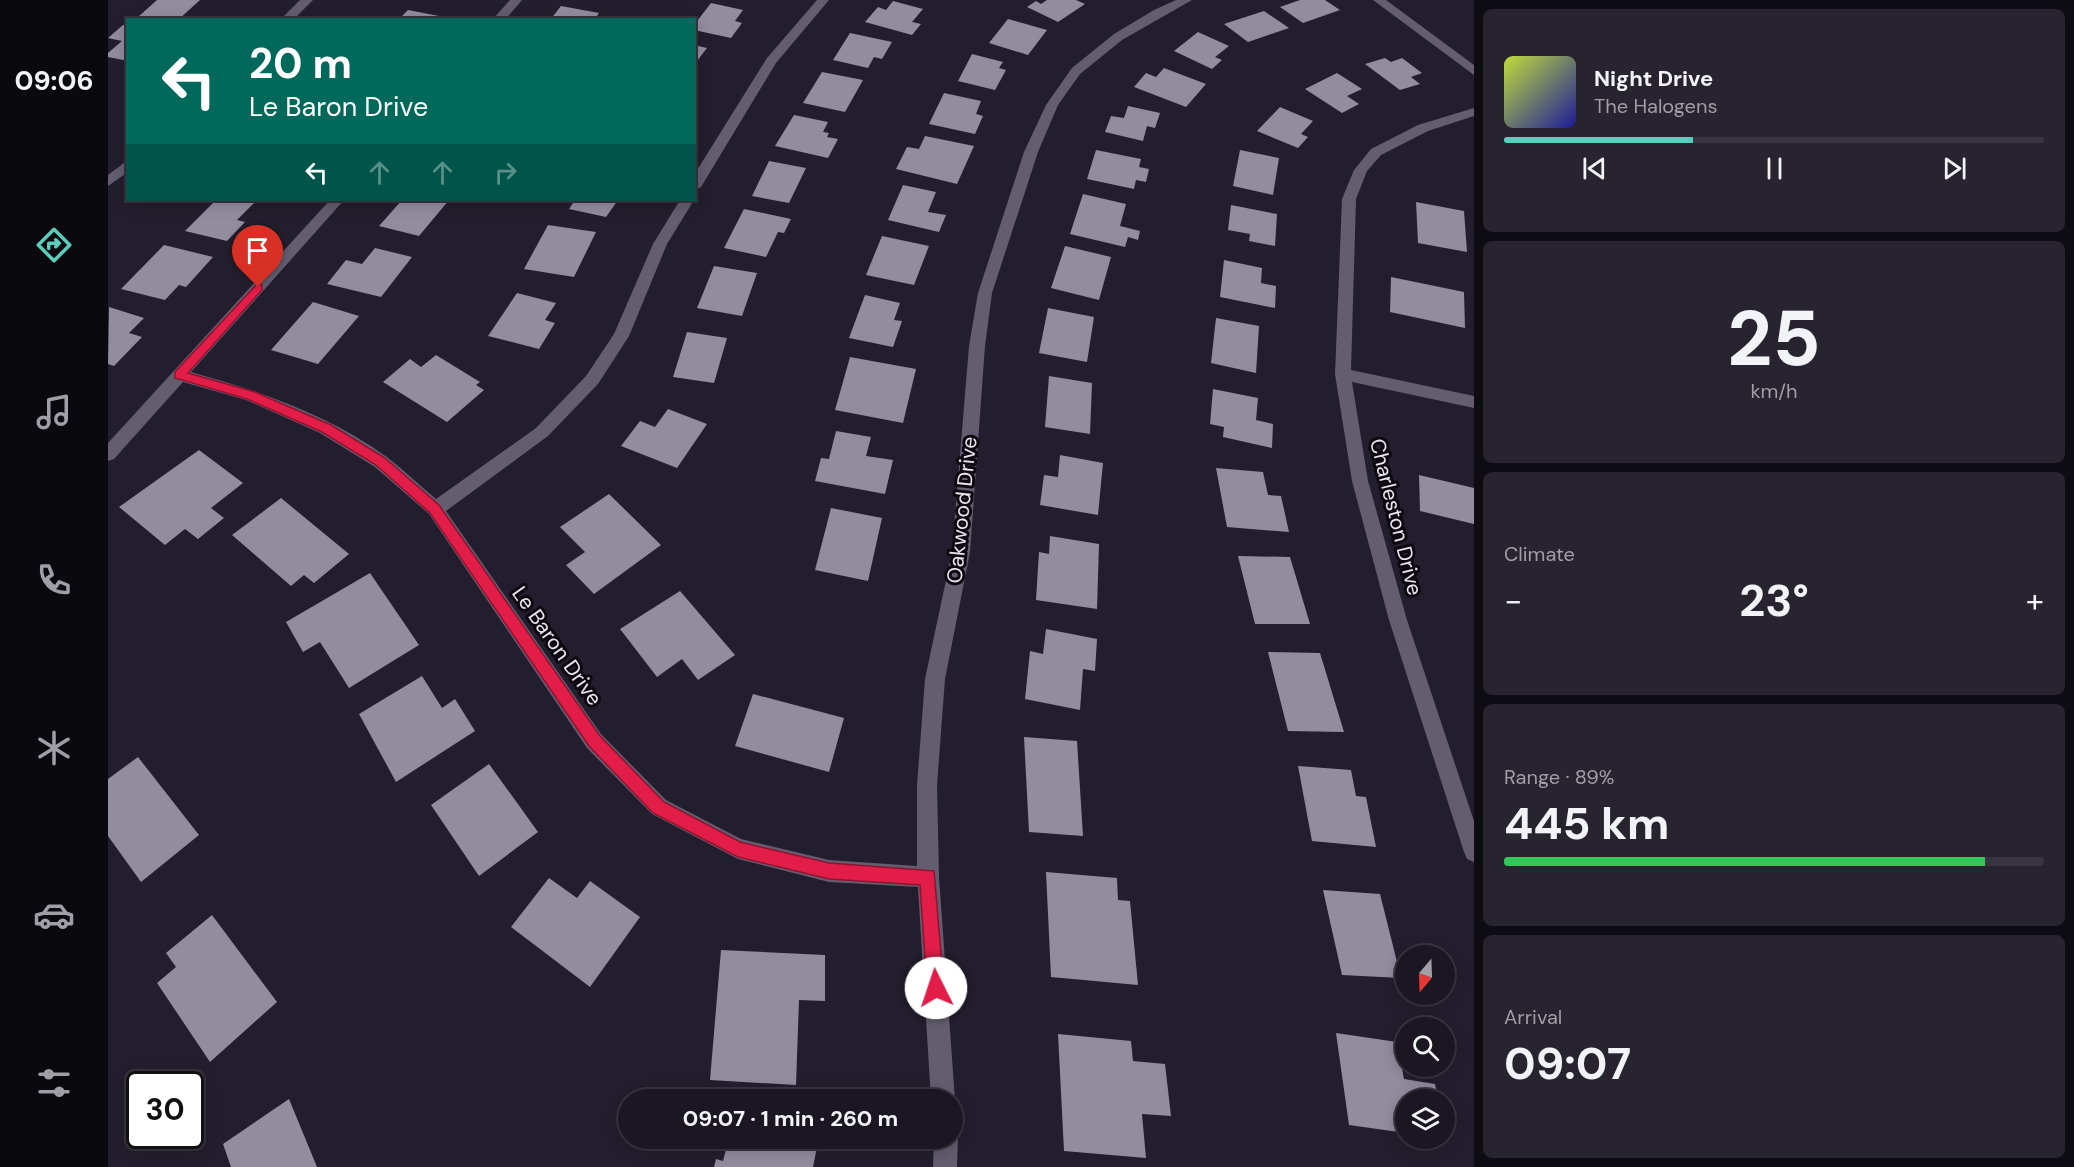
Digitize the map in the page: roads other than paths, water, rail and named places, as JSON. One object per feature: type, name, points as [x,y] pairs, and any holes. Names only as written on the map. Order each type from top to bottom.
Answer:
[{"type":"street","points":[[288,18],[307,0]]},
{"type":"street","points":[[500,18],[516,0]]},
{"type":"street","points":[[696,184],[771,61],[823,0]]},
{"type":"street","name":"Oakwood Drive","points":[[942,1089],[928,877],[927,785],[935,679],[961,552],[977,346],[985,293],[1031,152],[1052,105],[1076,71],[1118,37],[1158,12],[1186,0]]},
{"type":"street","points":[[1379,0],[1474,71]]},
{"type":"street","name":"Charleston Drive","points":[[1474,112],[1414,133],[1376,152],[1360,170],[1349,199],[1343,374],[1362,492],[1398,620],[1468,813],[1474,852]]},
{"type":"street","points":[[108,182],[126,166]]},
{"type":"street","points":[[108,454],[336,201]]},
{"type":"street","points":[[435,509],[542,432],[592,380],[621,336],[660,244],[686,201]]},
{"type":"street","points":[[1343,374],[1474,402]]},
{"type":"street","name":"Le Baron Drive","points":[[180,375],[250,395],[326,429],[381,462],[435,509],[594,741],[658,807],[738,849],[829,871],[928,877]]},
{"type":"street","points":[[945,1167],[946,1149]]}]
